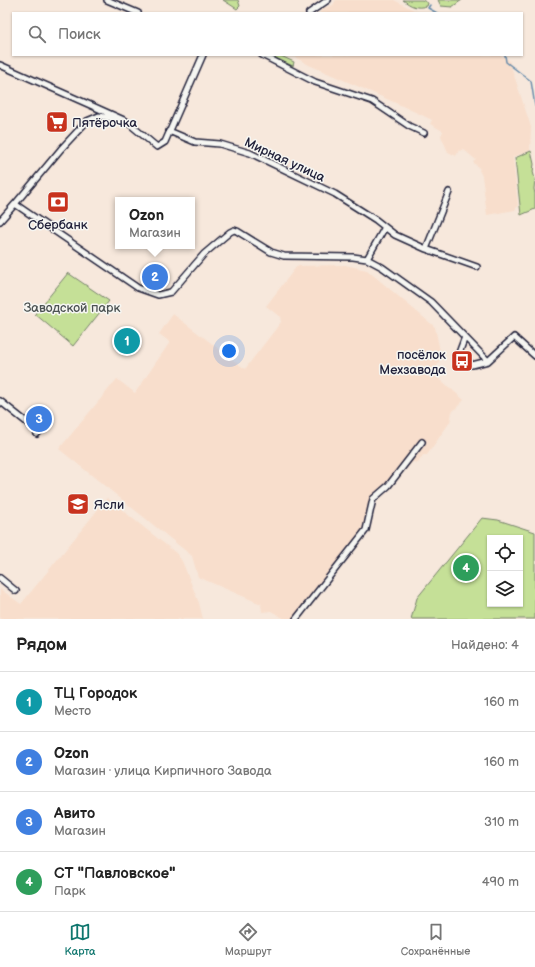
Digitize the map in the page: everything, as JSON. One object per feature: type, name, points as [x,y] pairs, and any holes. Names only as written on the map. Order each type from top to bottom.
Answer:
[{"type":"street","points":[[107,0],[136,12]]},
{"type":"street","points":[[310,12],[328,0]]},
{"type":"street","points":[[0,65],[126,121],[157,147],[165,142],[203,56]]},
{"type":"street","points":[[264,56],[315,82],[372,101],[409,126],[424,133]]},
{"type":"street","points":[[0,221],[88,121],[99,116],[122,120]]},
{"type":"street","name":"Мирная улица","points":[[169,131],[195,142],[220,144],[250,153],[335,194],[395,234],[426,248],[477,267]]},
{"type":"street","points":[[426,248],[449,192]]},
{"type":"street","points":[[15,204],[138,288],[158,295],[171,292],[204,254],[234,230],[271,252],[284,256],[353,257],[367,260],[382,267],[431,302],[488,361]]},
{"type":"street","points":[[367,260],[385,227]]},
{"type":"street","points":[[464,337],[459,353],[472,365],[488,361],[514,337],[535,356]]},
{"type":"street","points":[[0,400],[39,432],[37,434]]},
{"type":"street","points":[[296,619],[366,530],[373,499],[388,486],[422,442]]},
{"type":"street","points":[[0,578],[16,590]]},
{"type":"shaded area","points":[[336,0],[394,0],[418,12],[320,12],[321,9],[333,5]]},
{"type":"shaded area","points":[[293,56],[502,56],[509,60],[531,127],[530,151],[513,157],[518,205],[515,210],[487,215],[482,176],[479,170],[480,169],[473,162],[476,160],[463,149],[460,151],[459,150],[456,156],[448,152],[441,136],[443,131],[430,124],[432,120],[309,65]]},
{"type":"shaded area","points":[[345,265],[367,270],[435,327],[441,356],[434,374],[464,400],[452,412],[450,422],[427,455],[423,455],[418,463],[413,462],[370,504],[363,531],[292,619],[285,619],[271,611],[262,612],[261,604],[198,577],[192,556],[59,449],[117,379],[135,393],[170,342],[159,334],[173,314],[245,369],[281,322],[280,317],[266,306],[297,266]]},
{"type":"shaded area","points":[[107,498],[176,553],[182,561],[199,603],[203,619],[0,619],[0,589],[21,604]]},
{"type":"green space","points":[[223,0],[238,0],[240,6],[237,9]]},
{"type":"green space","points":[[403,0],[422,0],[428,3],[427,6],[417,7]]},
{"type":"green space","points":[[438,0],[462,0],[452,7],[441,6]]},
{"type":"green space","points":[[281,56],[294,62],[293,66],[273,57]]},
{"type":"green space","points":[[531,151],[534,164],[535,209],[521,215],[515,158]]},
{"type":"green space","name":"Заводской парк","points":[[68,273],[109,301],[73,346],[35,314]]},
{"type":"green space","points":[[482,518],[498,520],[535,532],[535,619],[411,619],[417,598]]},
{"type":"waterway","points":[[430,5],[428,8],[435,12]]},
{"type":"waterway","points":[[505,56],[506,62],[531,81],[535,106]]},
{"type":"place","name":"Пятёрочка","points":[[57,122]]},
{"type":"place","name":"Сбербанк","points":[[58,202]]},
{"type":"place","name":"Ozon","points":[[155,277]]},
{"type":"place","name":"ТЦ Городок","points":[[127,341]]},
{"type":"place","name":"посёлок Мехзавода","points":[[462,361]]},
{"type":"place","name":"Авито","points":[[39,419]]},
{"type":"place","name":"Ясли","points":[[78,504]]},
{"type":"place","name":"СТ \"Павловское\"","points":[[466,568]]}]
